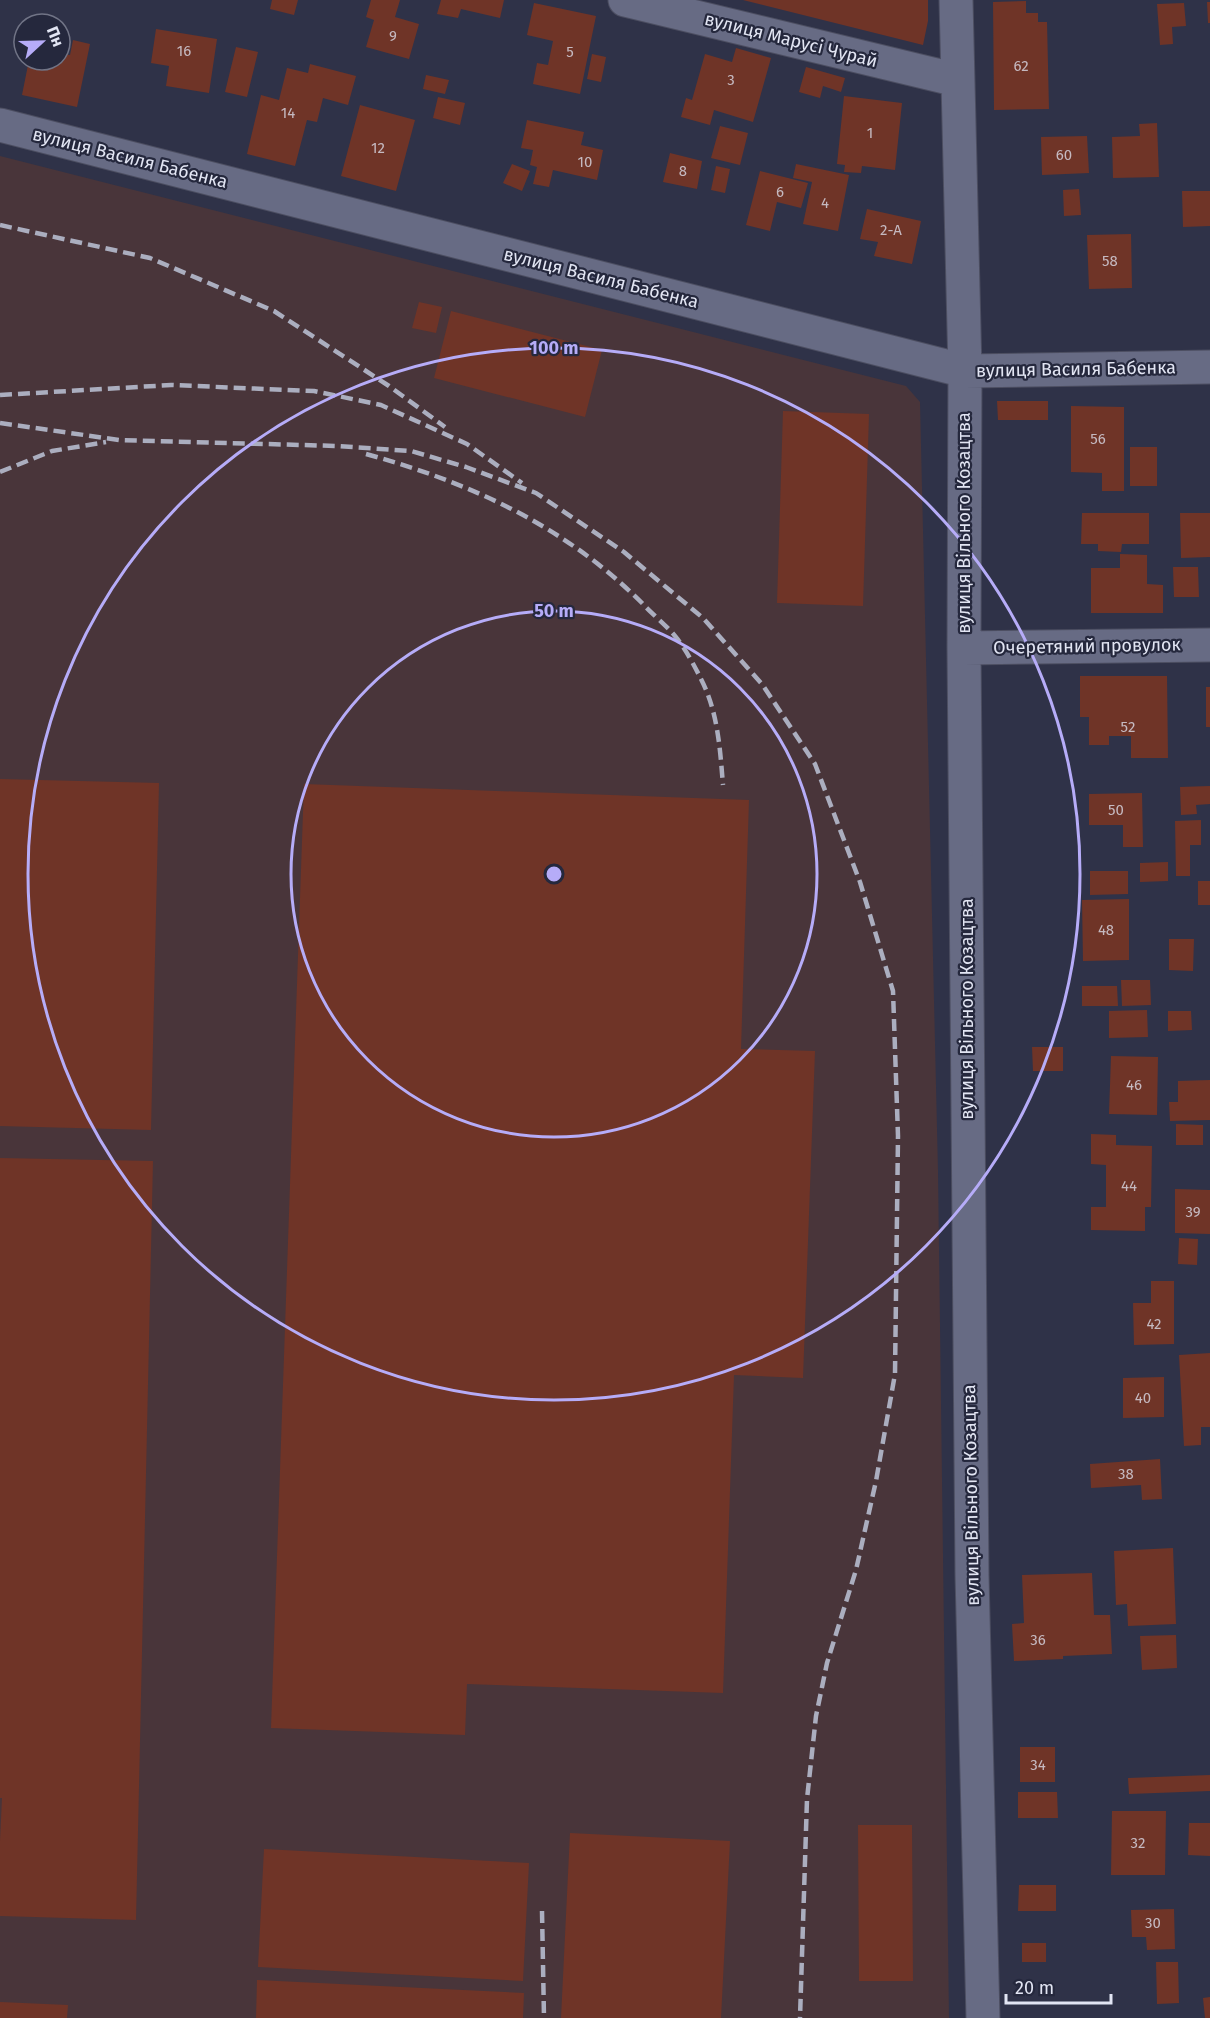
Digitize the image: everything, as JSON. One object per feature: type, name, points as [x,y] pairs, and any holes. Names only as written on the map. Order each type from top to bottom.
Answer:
[{"type":"street","name":"вулиця Марусі Чурай","points":[[625,0],[957,80]]},
{"type":"street","name":"вулиця Вільного Козацтва","points":[[956,0],[965,371],[964,648],[972,1575],[983,2018]]},
{"type":"street","name":"вулиця Василя Бабенка","points":[[0,125],[965,371],[1210,367]]},
{"type":"street","name":"Очеретяний провулок","points":[[964,648],[1210,645]]},
{"type":"shaded area","points":[[0,156],[906,386],[920,402],[938,1171],[949,2018],[0,2018]]},
{"type":"building","points":[[272,0],[298,0],[294,15],[270,9]]},
{"type":"building","points":[[371,0],[400,0],[395,17],[419,24],[409,59],[366,47],[374,20],[366,17]]},
{"type":"building","points":[[441,0],[504,0],[500,18],[461,9],[458,18],[437,14]]},
{"type":"building","points":[[743,0],[928,0],[928,21],[923,45]]},
{"type":"building","points":[[1026,1],[1026,13],[1038,13],[1038,22],[1047,22],[1049,109],[994,110],[993,2]]},
{"type":"building","points":[[1207,2],[1210,2],[1210,23],[1208,23]]},
{"type":"building","points":[[534,3],[596,16],[580,94],[533,84],[537,63],[548,65],[553,41],[527,35]]},
{"type":"building","points":[[1184,3],[1186,26],[1172,27],[1173,44],[1160,45],[1157,4]]},
{"type":"building","points":[[156,29],[217,39],[209,93],[166,86],[169,66],[151,63]]},
{"type":"building","points":[[73,40],[90,44],[77,107],[22,95],[27,72],[72,72]]},
{"type":"building","points":[[236,47],[258,52],[247,97],[225,92]]},
{"type":"building","points":[[736,48],[771,58],[753,122],[714,110],[710,125],[681,117],[686,98],[692,100],[705,54],[732,62]]},
{"type":"building","points":[[592,54],[606,57],[601,82],[587,79]]},
{"type":"building","points":[[310,64],[356,76],[348,105],[323,98],[317,122],[307,120],[295,166],[247,154],[261,95],[279,100],[287,68],[308,73]]},
{"type":"building","points":[[806,67],[845,78],[841,92],[823,86],[820,98],[799,92]]},
{"type":"building","points":[[426,75],[449,80],[445,94],[423,89]]},
{"type":"building","points":[[844,96],[902,103],[895,170],[862,166],[861,173],[844,172],[845,165],[837,164]]},
{"type":"building","points":[[438,97],[465,103],[460,125],[433,118]]},
{"type":"building","points":[[360,105],[415,120],[396,191],[341,176]]},
{"type":"building","points":[[527,120],[584,132],[581,145],[603,150],[597,180],[553,170],[549,187],[533,184],[537,167],[530,165],[533,150],[521,148]]},
{"type":"building","points":[[1157,123],[1159,177],[1113,178],[1112,137],[1140,136],[1139,124]]},
{"type":"building","points":[[720,126],[748,133],[740,165],[711,158]]},
{"type":"building","points":[[1087,136],[1089,173],[1042,175],[1041,137]]},
{"type":"building","points":[[670,153],[702,161],[697,189],[663,182]]},
{"type":"building","points":[[512,164],[530,171],[522,191],[503,183]]},
{"type":"building","points":[[796,164],[849,175],[838,231],[803,224],[812,182],[793,178]]},
{"type":"building","points":[[716,166],[730,169],[725,193],[711,190]]},
{"type":"building","points":[[760,171],[808,183],[801,208],[777,202],[770,231],[746,225]]},
{"type":"building","points":[[1079,189],[1081,215],[1064,216],[1063,190]]},
{"type":"building","points":[[1182,191],[1210,191],[1210,226],[1183,227]]},
{"type":"building","points":[[867,209],[921,221],[912,264],[874,256],[878,242],[860,239]]},
{"type":"building","points":[[1131,234],[1132,288],[1089,289],[1087,235]]},
{"type":"building","points":[[419,302],[442,307],[436,333],[412,328]]},
{"type":"building","points":[[451,311],[602,350],[585,417],[434,378]]},
{"type":"building","points":[[997,401],[1048,401],[1048,420],[998,420]]},
{"type":"building","points":[[1071,406],[1124,407],[1124,491],[1102,491],[1102,473],[1071,472]]},
{"type":"building","points":[[783,411],[869,414],[863,606],[777,603]]},
{"type":"building","points":[[1130,447],[1157,447],[1157,486],[1130,486]]},
{"type":"building","points":[[1082,513],[1149,513],[1149,544],[1122,544],[1121,552],[1098,551],[1098,544],[1081,544]]},
{"type":"building","points":[[1180,513],[1210,513],[1210,557],[1181,558]]},
{"type":"building","points":[[1120,554],[1147,555],[1147,584],[1163,585],[1163,613],[1091,613],[1091,568],[1120,568]]},
{"type":"building","points":[[1173,567],[1198,567],[1199,597],[1174,597]]},
{"type":"building","points":[[1080,676],[1167,676],[1168,758],[1131,758],[1131,736],[1109,736],[1109,745],[1089,745],[1089,717],[1080,717]]},
{"type":"building","points":[[1206,687],[1210,687],[1210,727],[1206,727]]},
{"type":"building","points":[[0,779],[159,783],[151,1130],[0,1126]]},
{"type":"building","points":[[304,784],[749,800],[741,1049],[815,1051],[803,1378],[734,1375],[723,1693],[467,1684],[465,1735],[271,1728]]},
{"type":"building","points":[[1210,786],[1210,804],[1196,805],[1197,814],[1181,815],[1180,787]]},
{"type":"building","points":[[1142,793],[1143,847],[1123,847],[1123,825],[1089,825],[1089,794]]},
{"type":"building","points":[[1201,820],[1201,845],[1190,845],[1190,876],[1176,876],[1175,821]]},
{"type":"building","points":[[1168,862],[1168,881],[1140,882],[1140,863]]},
{"type":"building","points":[[1090,871],[1128,871],[1128,894],[1090,895]]},
{"type":"building","points":[[1198,881],[1210,881],[1210,905],[1198,905]]},
{"type":"building","points":[[1129,899],[1129,960],[1083,961],[1082,900]]},
{"type":"building","points":[[1169,939],[1194,939],[1193,971],[1169,970]]},
{"type":"building","points":[[1121,980],[1150,980],[1151,1005],[1122,1006]]},
{"type":"building","points":[[1082,986],[1117,986],[1118,1006],[1082,1006]]},
{"type":"building","points":[[1147,1010],[1148,1037],[1109,1038],[1109,1011]]},
{"type":"building","points":[[1168,1011],[1191,1011],[1192,1030],[1168,1031]]},
{"type":"building","points":[[1032,1047],[1063,1047],[1063,1071],[1033,1071]]},
{"type":"building","points":[[1111,1056],[1158,1057],[1157,1115],[1109,1114]]},
{"type":"building","points":[[1210,1080],[1210,1120],[1170,1121],[1169,1102],[1178,1102],[1178,1081]]},
{"type":"building","points":[[1176,1124],[1203,1125],[1203,1145],[1176,1145]]},
{"type":"building","points":[[1091,1134],[1116,1135],[1116,1145],[1152,1146],[1151,1207],[1145,1207],[1145,1231],[1091,1230],[1091,1207],[1106,1207],[1106,1165],[1091,1164]]},
{"type":"building","points":[[0,1158],[153,1161],[136,1920],[0,1916],[2,1798],[0,1798]]},
{"type":"building","points":[[1175,1189],[1210,1190],[1210,1234],[1175,1233]]},
{"type":"building","points":[[1179,1238],[1198,1239],[1197,1265],[1178,1264]]},
{"type":"building","points":[[1151,1281],[1174,1281],[1174,1344],[1134,1345],[1133,1303],[1151,1303]]},
{"type":"building","points":[[1210,1353],[1210,1427],[1201,1427],[1201,1445],[1184,1446],[1179,1355]]},
{"type":"building","points":[[1164,1377],[1164,1417],[1123,1418],[1123,1378]]},
{"type":"building","points":[[1160,1459],[1162,1499],[1142,1500],[1141,1485],[1091,1488],[1090,1464]]},
{"type":"building","points":[[1173,1548],[1176,1624],[1128,1626],[1127,1604],[1116,1605],[1114,1551]]},
{"type":"building","points":[[1092,1573],[1094,1615],[1110,1615],[1112,1654],[1014,1661],[1012,1624],[1024,1623],[1022,1575]]},
{"type":"building","points":[[1176,1635],[1177,1668],[1142,1670],[1140,1636]]},
{"type":"building","points":[[1020,1747],[1055,1747],[1055,1782],[1020,1782]]},
{"type":"building","points":[[1210,1775],[1210,1791],[1129,1794],[1128,1778]]},
{"type":"building","points":[[1018,1792],[1057,1792],[1058,1818],[1018,1818]]},
{"type":"building","points":[[1112,1811],[1166,1811],[1165,1875],[1111,1875]]},
{"type":"building","points":[[1189,1823],[1210,1823],[1210,1856],[1188,1855]]},
{"type":"building","points":[[858,1825],[912,1825],[913,1981],[859,1981]]},
{"type":"building","points":[[570,1833],[730,1841],[721,2018],[561,2018]]},
{"type":"building","points":[[264,1849],[529,1863],[523,1981],[258,1967]]},
{"type":"building","points":[[1019,1885],[1056,1885],[1056,1911],[1018,1911]]},
{"type":"building","points":[[1174,1909],[1175,1949],[1147,1950],[1146,1937],[1132,1937],[1131,1910]]},
{"type":"building","points":[[1022,1943],[1046,1943],[1046,1962],[1022,1962]]},
{"type":"building","points":[[1156,1962],[1178,1962],[1179,2003],[1157,2004]]},
{"type":"building","points":[[257,1980],[524,1993],[523,2018],[256,2018]]},
{"type":"building","points":[[1210,1997],[1210,2018],[1205,2018],[1203,1998]]},
{"type":"building","points":[[0,2002],[68,2005],[67,2018],[0,2018]]},
{"type":"railway","points":[[0,225],[150,258],[274,311],[389,386],[445,427]]},
{"type":"railway","points":[[0,395],[171,385],[314,391],[381,405],[467,444],[522,483]]},
{"type":"railway","points":[[0,423],[119,440],[337,446],[411,451],[466,467],[536,493],[624,552],[703,618],[762,684],[815,764],[860,882],[893,991],[898,1136],[895,1374],[876,1481],[856,1570],[827,1663],[816,1716],[807,1799],[800,2018]]},
{"type":"railway","points":[[0,472],[52,451],[106,442]]},
{"type":"railway","points":[[366,454],[443,479],[515,511],[549,530],[613,576],[668,628],[692,662],[711,704],[717,731],[723,785]]},
{"type":"railway","points":[[542,1911],[544,2018]]}]
